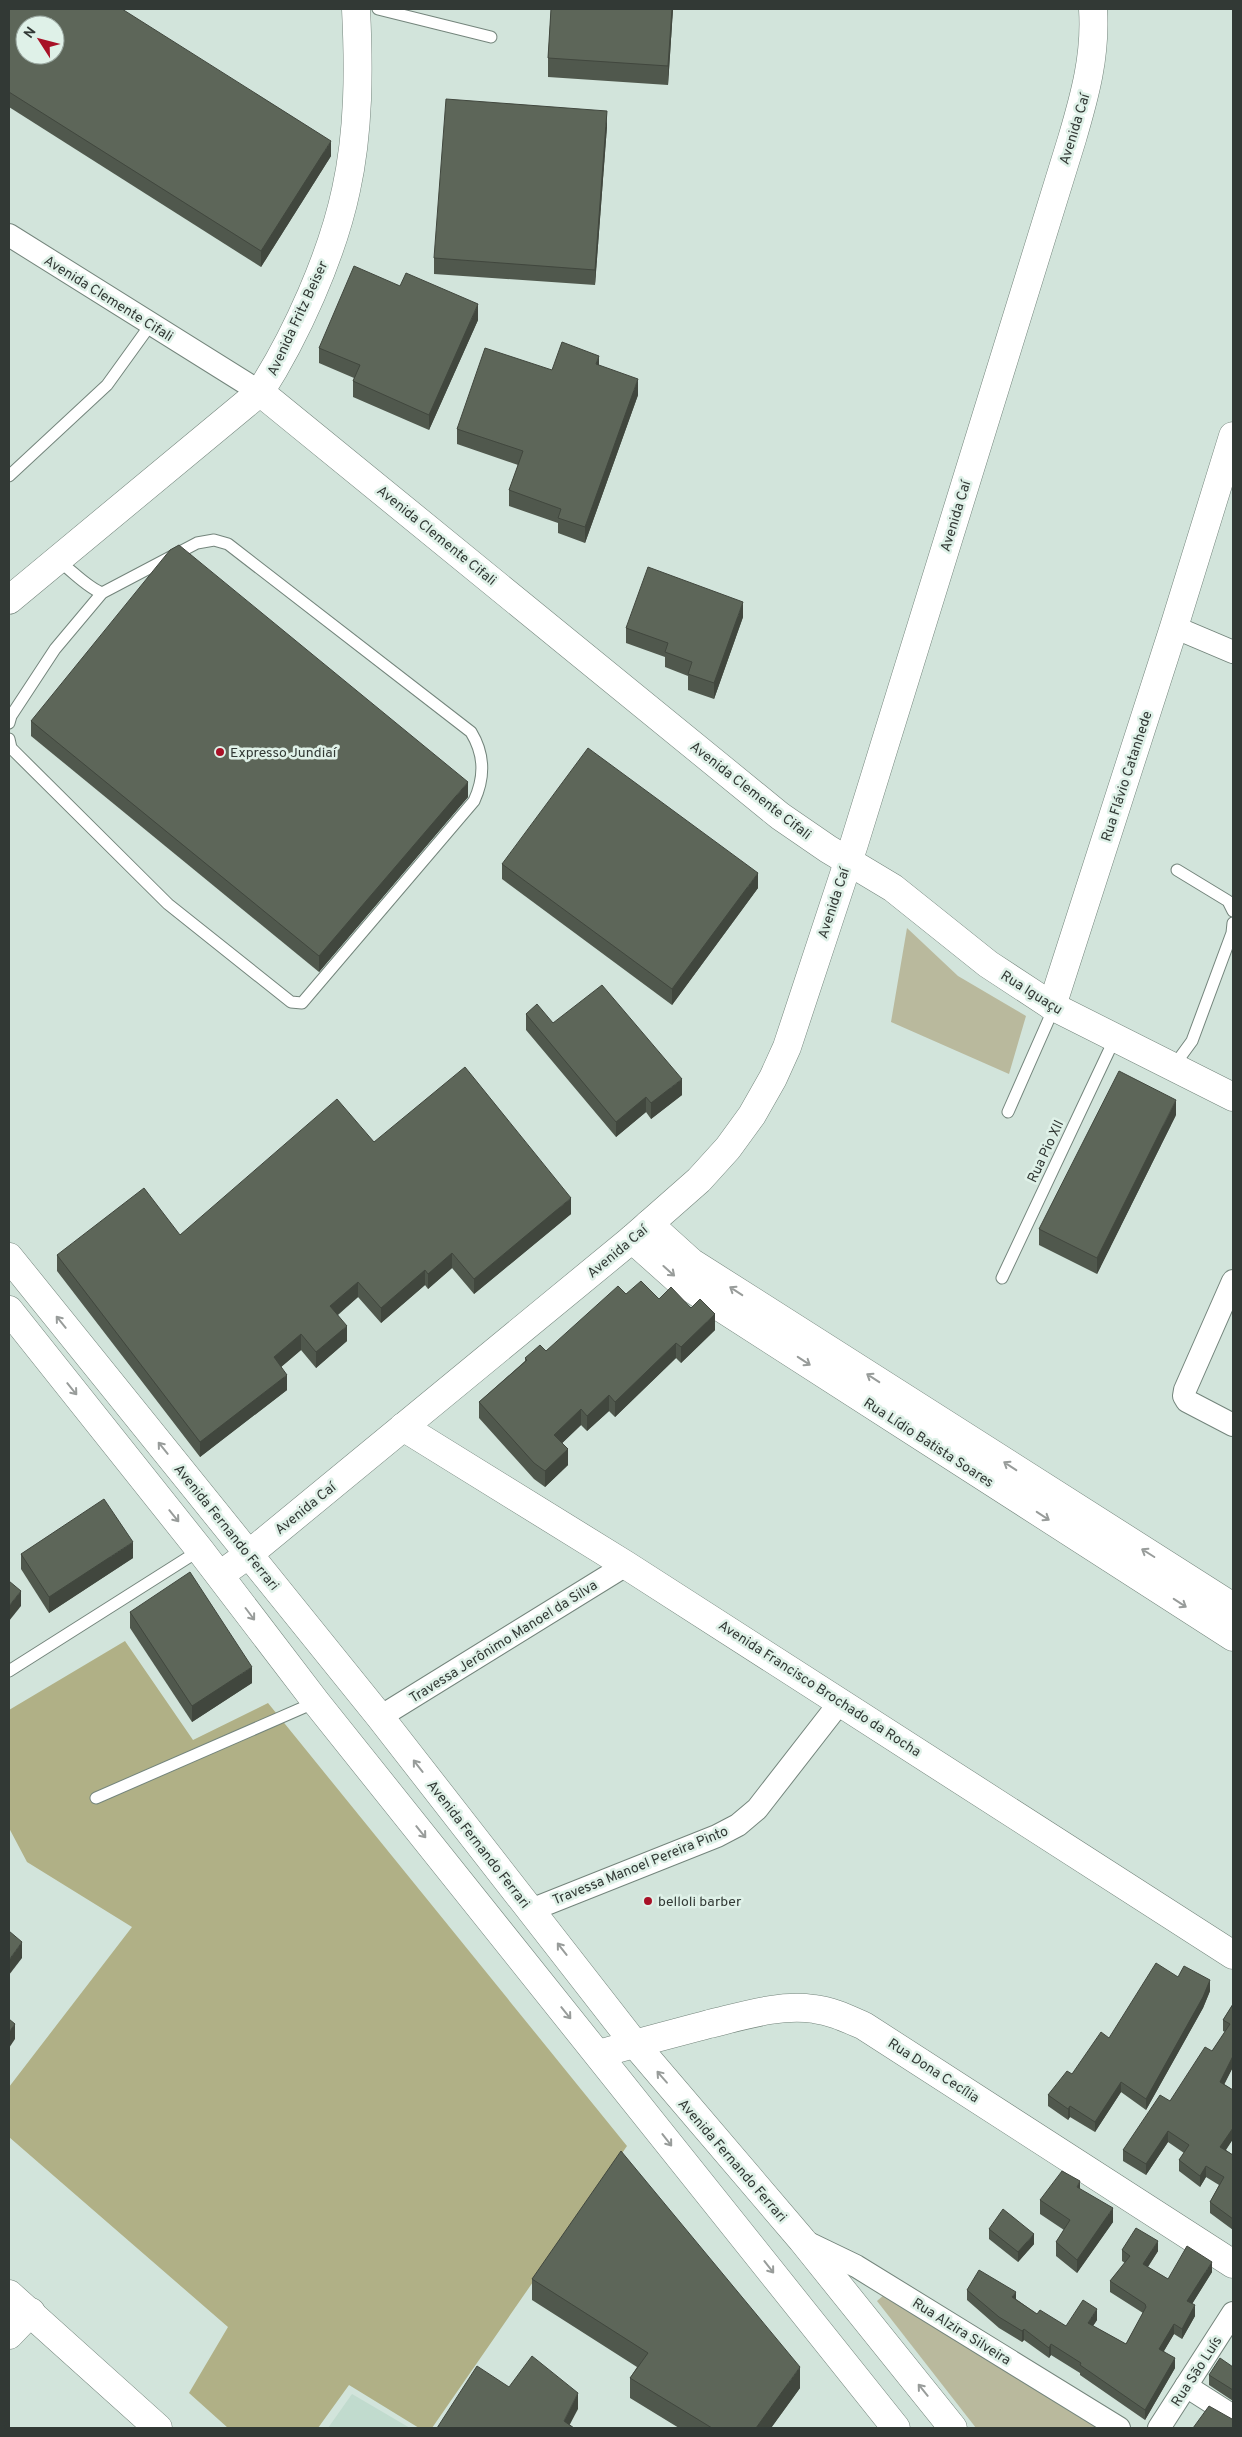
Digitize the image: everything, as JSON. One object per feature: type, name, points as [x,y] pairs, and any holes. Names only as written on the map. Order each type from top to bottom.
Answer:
[{"type":"main road","name":"Avenida Fritz Beiser","points":[[9,600],[260,392],[293,334],[325,260],[346,191],[354,132],[359,70],[356,9]]},
{"type":"main road","name":"Avenida Caí","points":[[220,1575],[249,1554],[404,1427],[640,1232],[699,1180],[728,1148],[752,1115],[773,1078],[788,1047],[847,860],[854,844],[1088,86],[1094,38],[1092,9]]},
{"type":"main road","name":"Avenida Clemente Cifali","points":[[260,392],[780,816],[847,860]]},
{"type":"main road","name":"Rua Flávio Catanhede","points":[[1052,1006],[1174,627],[1233,436]]},
{"type":"main road","name":"Rua Iguaçu","points":[[847,860],[893,888],[988,964],[1052,1006],[1233,1097]]},
{"type":"main road","name":"Rua Lídio Batista Soares","points":[[640,1232],[678,1280],[761,1320],[1027,1491],[1233,1637]]},
{"type":"main road","name":"Avenida Fernando Ferrari","points":[[13,1273],[249,1554],[380,1717],[634,2043],[802,2240],[953,2428]]},
{"type":"main road","points":[[9,1310],[220,1575],[316,1702],[896,2428]]},
{"type":"main road","name":"Avenida Francisco Brochado da Rocha","points":[[404,1427],[626,1564],[1233,1955]]},
{"type":"main road","name":"Rua Lídio Batista Soares","points":[[1027,1491],[1233,1607]]},
{"type":"main road","name":"Rua Dona Cecília","points":[[599,2054],[634,2043],[759,2012],[787,2008],[814,2009],[841,2016],[864,2026],[1233,2264]]},
{"type":"main road","points":[[9,2294],[158,2428]]},
{"type":"main road","points":[[9,2335],[31,2312]]},
{"type":"street","name":"Avenida Clemente Cifali","points":[[9,235],[260,392]]},
{"type":"street","points":[[1174,627],[1233,652]]},
{"type":"street","points":[[1233,1281],[1184,1390],[1184,1396],[1188,1401],[1233,1425]]},
{"type":"street","name":"Travessa Jerônimo Manoel da Silva","points":[[380,1717],[626,1564]]},
{"type":"street","name":"Travessa Manoel Pereira Pinto","points":[[531,1910],[717,1836],[738,1825],[757,1809],[841,1701]]},
{"type":"street","name":"Rua Alzira Silveira","points":[[802,2240],[856,2266],[1119,2428]]},
{"type":"street","name":"Rua São Luís","points":[[1159,2428],[1233,2313]]},
{"type":"street","points":[[1186,2386],[1233,2416]]},
{"type":"lane","points":[[378,9],[491,37]]},
{"type":"lane","points":[[9,476],[107,385],[151,324]]},
{"type":"lane","points":[[9,723],[11,716],[55,649],[102,593],[197,543],[214,540],[228,544],[471,732],[479,745],[482,765],[481,784],[474,801],[311,995],[302,1003],[291,1002],[168,904],[11,748],[9,739]]},
{"type":"lane","points":[[57,560],[73,570],[94,590],[102,593]]},
{"type":"lane","points":[[1177,870],[1228,901],[1233,911]]},
{"type":"lane","points":[[1173,1067],[1192,1041],[1232,933],[1233,923]]},
{"type":"lane","name":"Rua Flávio Catanhede","points":[[1008,1112],[1049,1019],[1052,1006]]},
{"type":"lane","name":"Rua Pio XII","points":[[1002,1278],[1115,1038]]},
{"type":"lane","points":[[9,1671],[200,1550]]},
{"type":"lane","points":[[96,1798],[316,1702]]},
{"type":"shaded area","points":[[907,928],[958,976],[1026,1016],[1009,1074],[891,1022]]},
{"type":"shaded area","points":[[892,2288],[1109,2428],[976,2428],[877,2301]]},
{"type":"shaded area","points":[[352,2394],[410,2428],[328,2428]]},
{"type":"green space","points":[[125,1641],[193,1740],[268,1703],[627,2146],[432,2428],[419,2428],[349,2385],[318,2428],[228,2428],[189,2393],[228,2327],[9,2137],[9,2087],[132,1927],[27,1862],[9,1828],[9,1710]]},
{"type":"building","points":[[9,9],[122,9],[331,141],[261,251],[9,92]]},
{"type":"building","points":[[551,9],[672,9],[668,66],[548,58]]},
{"type":"building","points":[[446,99],[607,111],[595,270],[434,258]]},
{"type":"building","points":[[354,266],[400,286],[406,273],[478,304],[429,415],[353,381],[360,365],[319,348]]},
{"type":"building","points":[[562,342],[599,356],[596,364],[638,379],[585,527],[558,518],[561,509],[509,490],[523,451],[457,429],[485,348],[552,370]]},
{"type":"building","points":[[179,545],[468,782],[319,956],[31,721],[170,550]]},
{"type":"building","points":[[648,567],[743,602],[714,683],[688,674],[692,662],[665,652],[668,643],[626,628]]},
{"type":"building","points":[[588,748],[758,873],[672,989],[502,864]]},
{"type":"building","points":[[602,985],[682,1079],[651,1103],[646,1097],[616,1122],[526,1014],[537,1004],[553,1023]]},
{"type":"building","points":[[465,1067],[571,1198],[474,1279],[452,1253],[428,1274],[425,1270],[381,1308],[358,1282],[330,1306],[347,1326],[316,1352],[301,1334],[274,1357],[287,1375],[200,1442],[57,1255],[144,1188],[180,1235],[337,1099],[374,1142]]},
{"type":"building","points":[[1119,1071],[1176,1100],[1097,1258],[1039,1229]]},
{"type":"building","points":[[641,1281],[659,1299],[671,1287],[691,1308],[700,1299],[715,1314],[681,1347],[676,1343],[615,1402],[609,1395],[587,1416],[581,1409],[554,1435],[568,1449],[545,1471],[534,1463],[479,1402],[527,1360],[525,1358],[540,1345],[546,1351],[618,1286],[626,1294]]},
{"type":"building","points":[[104,1499],[133,1542],[49,1597],[21,1554]]},
{"type":"building","points":[[190,1572],[252,1667],[192,1706],[130,1612]]},
{"type":"building","points":[[9,1581],[21,1591],[9,1606]]},
{"type":"building","points":[[9,1931],[22,1942],[9,1960]]},
{"type":"building","points":[[1156,1963],[1178,1977],[1184,1966],[1210,1980],[1203,1997],[1146,2099],[1121,2082],[1095,2122],[1070,2106],[1068,2109],[1048,2095],[1067,2071],[1072,2074],[1101,2032],[1109,2038]]},
{"type":"building","points":[[1233,2004],[1233,2056],[1220,2082],[1233,2090],[1233,2128],[1220,2147],[1233,2155],[1233,2219],[1210,2202],[1224,2177],[1206,2166],[1200,2176],[1179,2160],[1189,2145],[1168,2131],[1146,2164],[1123,2150],[1160,2095],[1170,2101],[1205,2047],[1212,2051],[1230,2024],[1223,2020]]},
{"type":"building","points":[[9,2019],[15,2024],[9,2032]]},
{"type":"building","points":[[621,2151],[800,2367],[756,2428],[712,2428],[630,2378],[648,2353],[532,2279]]},
{"type":"building","points":[[1062,2171],[1080,2181],[1077,2187],[1113,2208],[1077,2260],[1056,2242],[1070,2220],[1040,2200]]},
{"type":"building","points":[[1003,2209],[1034,2234],[1018,2252],[989,2229]]},
{"type":"building","points":[[1136,2228],[1158,2241],[1143,2264],[1168,2279],[1187,2246],[1212,2262],[1187,2301],[1195,2305],[1182,2329],[1174,2324],[1159,2349],[1175,2358],[1145,2410],[1080,2365],[1081,2363],[1051,2344],[1049,2348],[1024,2329],[1022,2331],[999,2317],[967,2290],[979,2270],[1016,2292],[1012,2297],[1037,2314],[1040,2310],[1066,2326],[1083,2300],[1097,2309],[1088,2323],[1126,2344],[1146,2307],[1145,2304],[1110,2281],[1130,2256],[1122,2250]]},
{"type":"building","points":[[532,2356],[578,2393],[564,2421],[574,2428],[437,2428],[477,2366],[509,2387]]},
{"type":"building","points":[[1220,2358],[1233,2367],[1233,2390],[1209,2375]]},
{"type":"building","points":[[1209,2406],[1233,2418],[1233,2428],[1193,2428]]},
{"type":"place","name":"Expresso Jundiaí","points":[[220,752]]},
{"type":"place","name":"belloli barber","points":[[648,1901]]}]
